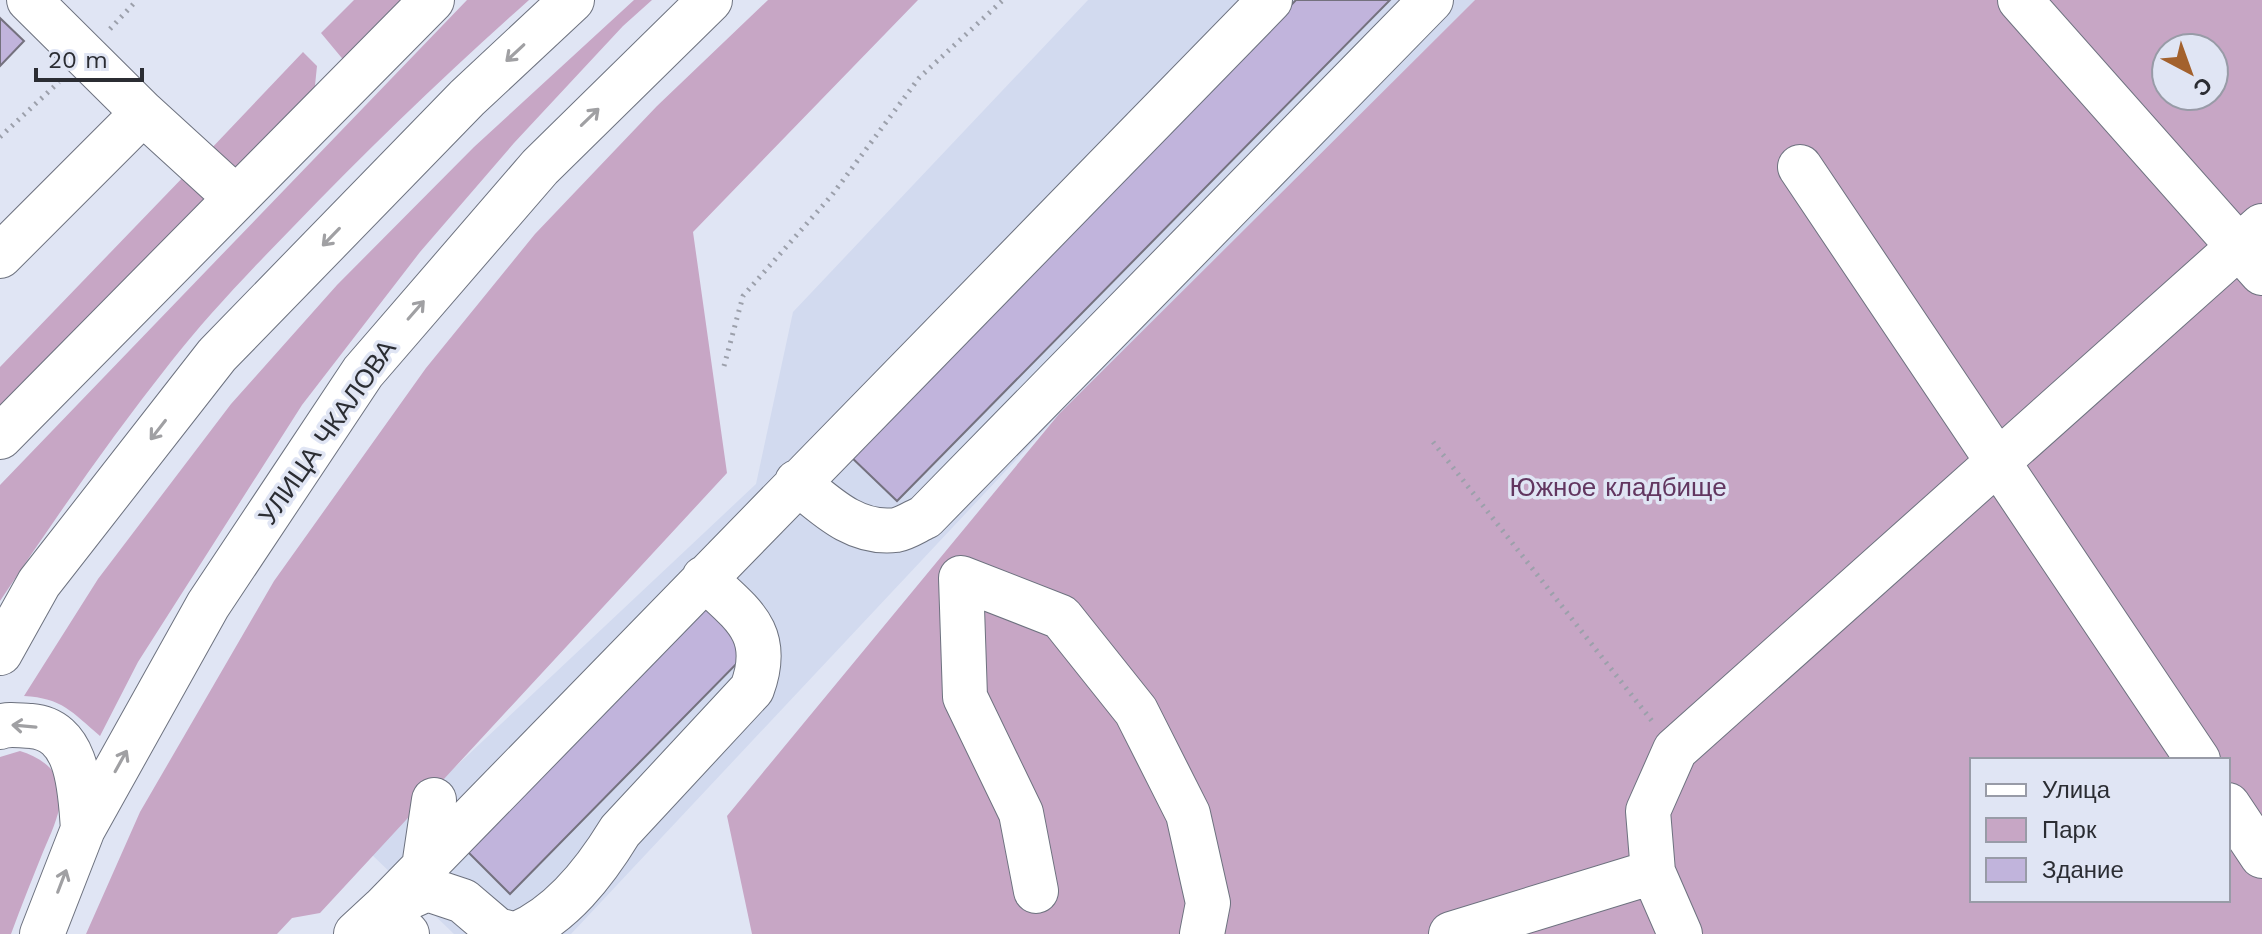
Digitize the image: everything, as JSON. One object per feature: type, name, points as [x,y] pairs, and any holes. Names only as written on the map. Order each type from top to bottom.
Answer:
[{"type":"main road","points":[[29,0],[143,113],[235,197]]},
{"type":"main road","points":[[0,437],[432,0]]},
{"type":"main road","points":[[0,653],[39,583],[217,355],[467,98],[572,0]]},
{"type":"main road","name":"УЛИЦА ЧКАЛОВА","points":[[42,934],[83,829],[208,605],[363,372],[540,167],[710,0]]},
{"type":"main road","points":[[382,926],[424,867],[1270,0]]},
{"type":"main road","points":[[797,482],[838,516],[870,530],[899,530],[925,517],[1431,0]]},
{"type":"main road","points":[[1680,934],[1653,872],[1648,811],[1675,750],[1998,461],[2254,248],[2020,0]]},
{"type":"main road","points":[[0,256],[143,113]]},
{"type":"main road","points":[[1800,167],[2197,758]]},
{"type":"main road","points":[[382,926],[427,889],[463,901],[497,930],[515,934],[539,925],[579,888],[620,831],[752,689],[759,668],[759,646],[753,629],[704,578]]},
{"type":"main road","points":[[1036,891],[1021,813],[965,697],[961,578],[1061,617],[1136,711],[1188,814],[1208,903],[1202,934]]},
{"type":"main road","points":[[0,727],[7,724],[44,727],[67,748],[79,777],[83,829]]},
{"type":"main road","points":[[424,867],[434,800]]},
{"type":"main road","points":[[2230,808],[2262,856]]},
{"type":"main road","points":[[1451,934],[1653,872]]},
{"type":"path","points":[[724,366],[743,296],[832,195],[919,78],[1003,0]]},
{"type":"path","points":[[1433,442],[1675,750]]},
{"type":"shaded area","points":[[1088,0],[1475,0],[1059,414],[571,934],[454,934],[367,850],[756,484],[793,312]]},
{"type":"green space","points":[[354,0],[407,0],[346,63],[321,33]]},
{"type":"green space","points":[[467,0],[529,0],[379,140],[214,311],[125,421],[0,601],[0,485]]},
{"type":"green space","points":[[634,0],[652,0],[623,26],[514,143],[420,252],[302,405],[138,662],[100,736],[74,713],[57,703],[24,696],[98,579],[231,404],[337,285],[474,147]]},
{"type":"green space","points":[[768,0],[918,0],[693,232],[727,473],[320,913],[292,918],[277,934],[86,934],[140,812],[274,581],[426,368],[535,234],[657,106]]},
{"type":"green space","name":"Южное кладбище","points":[[1475,0],[2262,0],[2262,934],[752,934],[727,816],[1059,414]]},
{"type":"green space","points":[[303,52],[317,66],[314,95],[243,166],[233,166],[208,152]]},
{"type":"green space","points":[[189,171],[210,197],[0,419],[0,367]]},
{"type":"green space","points":[[20,751],[36,757],[50,768],[59,781],[61,799],[54,826],[11,934],[0,934],[0,757]]},
{"type":"building","points":[[1296,0],[1390,0],[897,501],[849,455]]},
{"type":"building","points":[[0,18],[24,41],[0,66]]},
{"type":"building","points":[[704,601],[751,649],[510,894],[463,847]]}]
